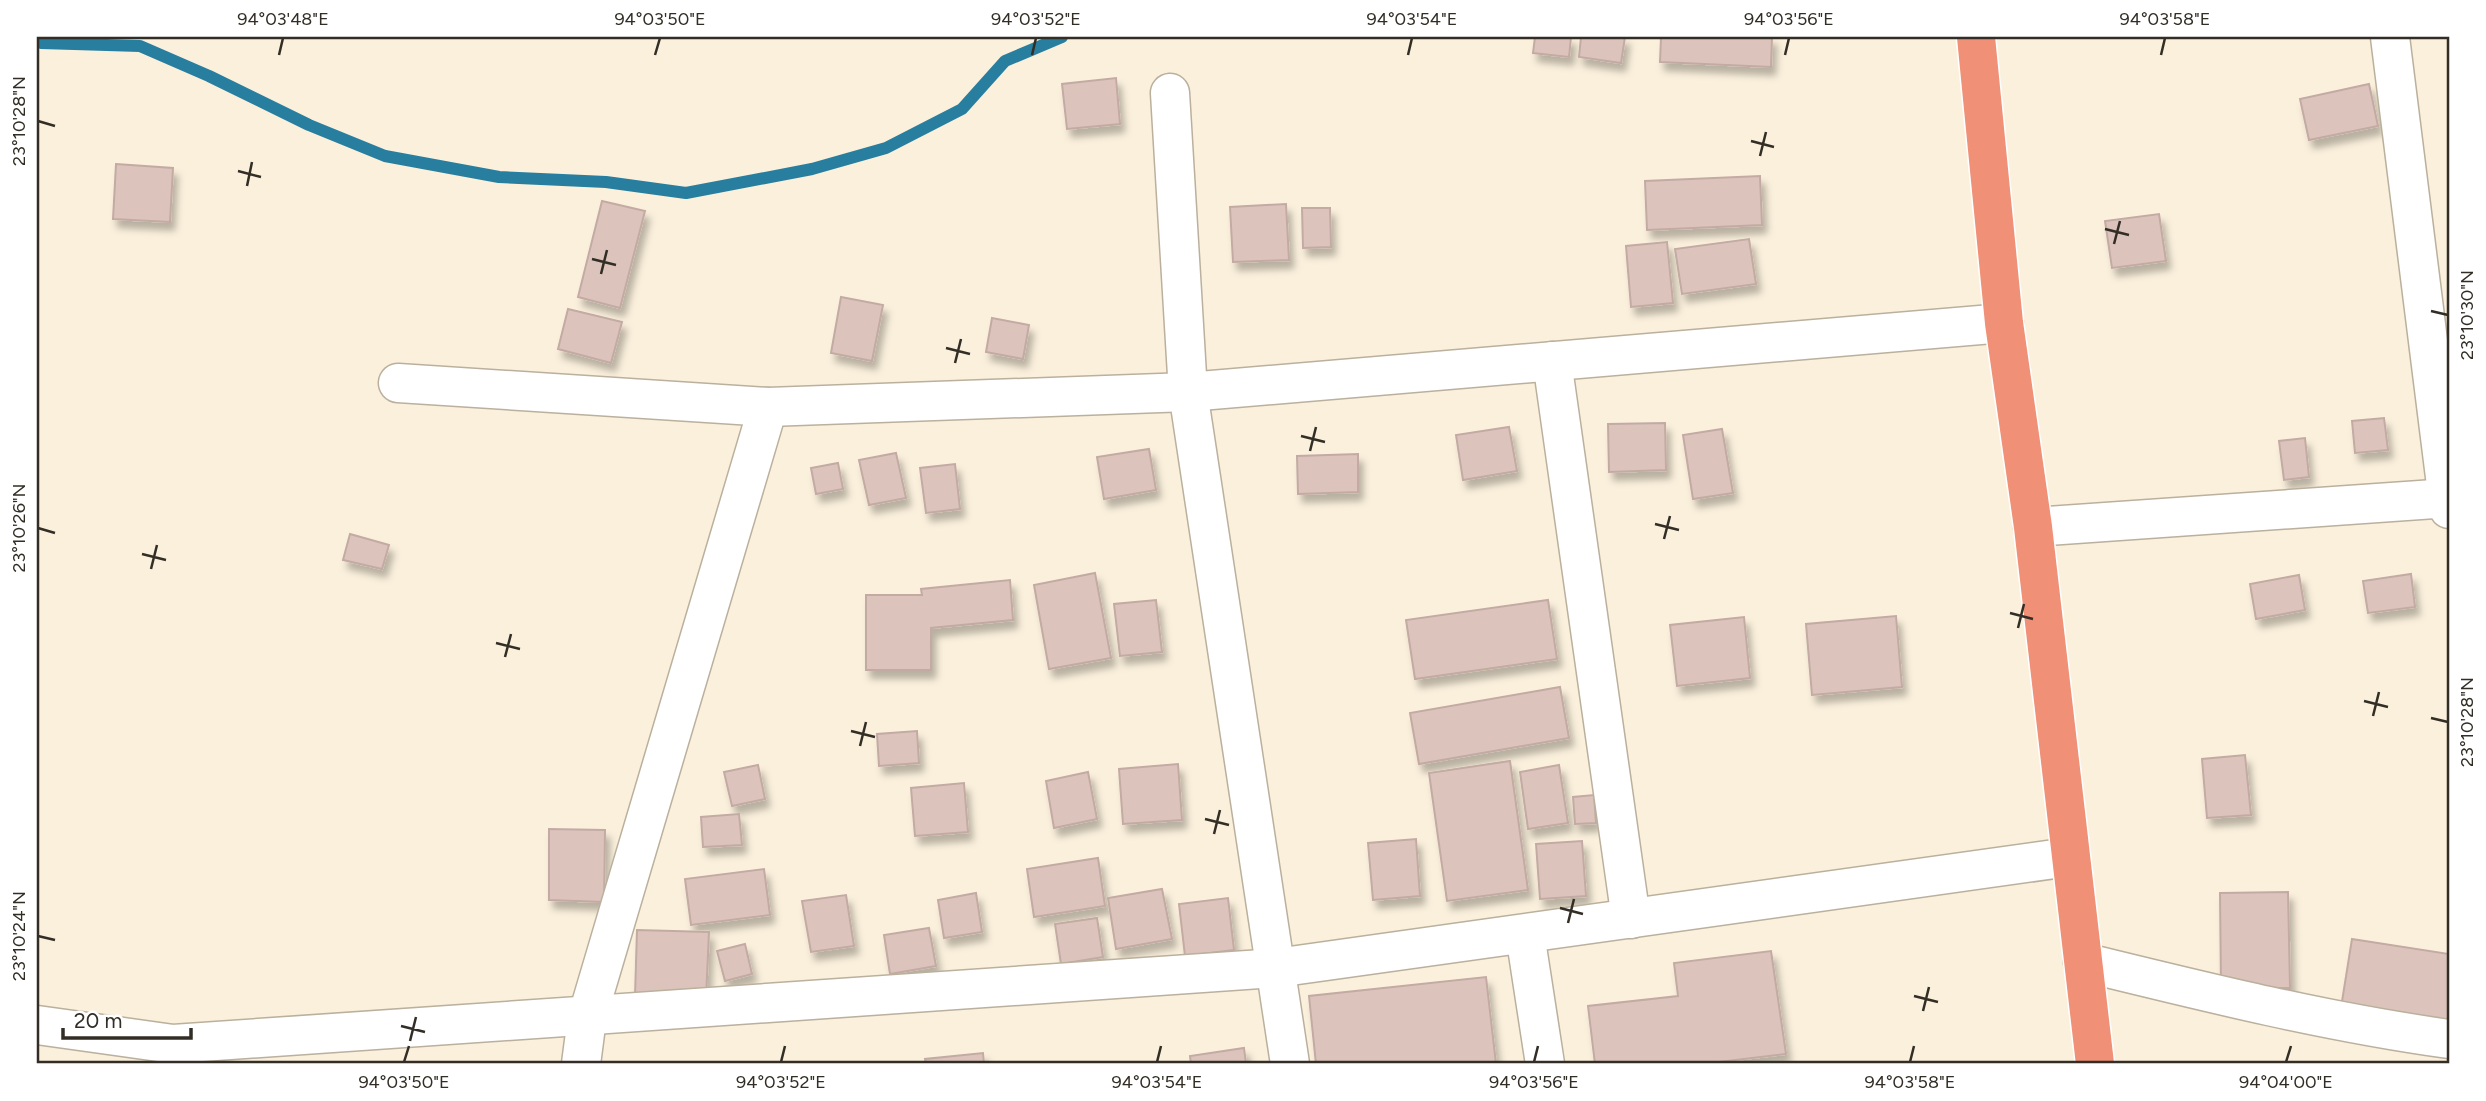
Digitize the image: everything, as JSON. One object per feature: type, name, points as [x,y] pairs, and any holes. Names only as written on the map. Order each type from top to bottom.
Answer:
[{"type":"highway","points":[[1976,37],[2004,323],[2033,527],[2095,1064]]},
{"type":"street","points":[[2033,527],[2449,502],[2390,37]]},
{"type":"street","points":[[1170,93],[1188,392],[1290,1064]]},
{"type":"street","points":[[398,383],[768,407],[1188,392],[2004,323]]},
{"type":"street","points":[[1552,361],[1630,919]]},
{"type":"street","points":[[582,1064],[587,1018],[768,407]]},
{"type":"street","points":[[37,1025],[173,1044],[587,1018],[1276,968],[2070,858]]},
{"type":"street","points":[[1525,934],[1545,1064]]},
{"type":"street","points":[[2083,962],[2378,1029],[2449,1039]]},
{"type":"building","points":[[1535,37],[1571,37],[1569,57],[1533,53]]},
{"type":"building","points":[[1581,37],[1625,37],[1621,63],[1579,57]]},
{"type":"building","points":[[1661,37],[1772,37],[1771,67],[1660,62]]},
{"type":"building","points":[[1116,78],[1120,124],[1067,129],[1062,84]]},
{"type":"building","points":[[2369,84],[2378,126],[2309,140],[2300,99]]},
{"type":"building","points":[[116,164],[173,168],[170,222],[113,219]]},
{"type":"building","points":[[1760,176],[1762,225],[1647,230],[1645,181]]},
{"type":"building","points":[[602,201],[645,211],[620,308],[578,297]]},
{"type":"building","points":[[1286,204],[1289,260],[1233,262],[1230,207]]},
{"type":"building","points":[[1302,208],[1330,208],[1331,247],[1303,248]]},
{"type":"building","points":[[2159,214],[2166,261],[2112,268],[2105,221]]},
{"type":"building","points":[[1749,239],[1756,284],[1682,294],[1675,249]]},
{"type":"building","points":[[1667,242],[1673,303],[1631,307],[1626,246]]},
{"type":"building","points":[[841,297],[883,305],[872,361],[831,353]]},
{"type":"building","points":[[568,309],[622,322],[611,363],[558,349]]},
{"type":"building","points":[[992,318],[1029,325],[1023,359],[986,352]]},
{"type":"building","points":[[2384,418],[2388,450],[2355,453],[2352,421]]},
{"type":"building","points":[[1665,423],[1666,470],[1609,472],[1608,424]]},
{"type":"building","points":[[1509,427],[1517,471],[1463,480],[1456,435]]},
{"type":"building","points":[[1722,429],[1733,493],[1693,499],[1683,435]]},
{"type":"building","points":[[2305,438],[2309,477],[2284,480],[2279,441]]},
{"type":"building","points":[[1149,449],[1156,490],[1104,499],[1097,457]]},
{"type":"building","points":[[896,453],[906,498],[869,505],[859,460]]},
{"type":"building","points":[[1358,454],[1358,492],[1298,494],[1297,456]]},
{"type":"building","points":[[838,463],[843,489],[816,494],[811,468]]},
{"type":"building","points":[[955,464],[960,509],[926,513],[920,468]]},
{"type":"building","points":[[350,534],[389,545],[382,569],[343,560]]},
{"type":"building","points":[[1095,573],[1111,658],[1049,669],[1034,585]]},
{"type":"building","points":[[2411,574],[2415,607],[2368,613],[2363,581]]},
{"type":"building","points":[[2299,575],[2305,610],[2256,619],[2250,584]]},
{"type":"building","points":[[1010,580],[1013,620],[931,628],[931,670],[866,670],[866,595],[922,595],[921,589]]},
{"type":"building","points":[[1156,600],[1162,652],[1120,656],[1114,604]]},
{"type":"building","points":[[1548,600],[1557,659],[1415,679],[1406,620]]},
{"type":"building","points":[[1896,616],[1902,687],[1812,695],[1806,624]]},
{"type":"building","points":[[1744,617],[1750,678],[1677,686],[1670,625]]},
{"type":"building","points":[[1560,687],[1569,738],[1419,764],[1410,713]]},
{"type":"building","points":[[917,731],[919,763],[879,766],[877,734]]},
{"type":"building","points":[[2245,755],[2251,815],[2207,818],[2202,759]]},
{"type":"building","points":[[1510,761],[1528,890],[1447,901],[1429,773]]},
{"type":"building","points":[[1178,764],[1182,820],[1123,824],[1119,769]]},
{"type":"building","points":[[758,765],[765,799],[732,806],[724,772]]},
{"type":"building","points":[[1559,765],[1568,823],[1528,829],[1520,772]]},
{"type":"building","points":[[1088,772],[1097,819],[1054,828],[1046,781]]},
{"type":"building","points":[[964,783],[968,832],[915,836],[911,788]]},
{"type":"building","points":[[1594,795],[1596,823],[1575,824],[1573,797]]},
{"type":"building","points":[[739,814],[742,845],[703,847],[701,817]]},
{"type":"building","points":[[549,829],[605,830],[604,902],[549,900]]},
{"type":"building","points":[[1416,839],[1420,896],[1373,900],[1368,843]]},
{"type":"building","points":[[1582,841],[1586,896],[1540,899],[1536,844]]},
{"type":"building","points":[[1098,858],[1105,906],[1034,917],[1027,869]]},
{"type":"building","points":[[764,869],[770,915],[691,925],[685,879]]},
{"type":"building","points":[[1162,889],[1172,939],[1116,949],[1108,898]]},
{"type":"building","points":[[2288,892],[2290,988],[2221,988],[2220,893]]},
{"type":"building","points":[[976,893],[982,932],[944,938],[938,900]]},
{"type":"building","points":[[846,895],[854,946],[811,952],[802,901]]},
{"type":"building","points":[[1228,898],[1234,950],[1185,956],[1179,904]]},
{"type":"building","points":[[1097,918],[1103,957],[1061,964],[1055,924]]},
{"type":"building","points":[[929,928],[936,966],[890,974],[884,935]]},
{"type":"building","points":[[637,930],[709,932],[706,998],[635,996]]},
{"type":"building","points":[[2352,939],[2449,954],[2449,1030],[2340,1014]]},
{"type":"building","points":[[745,944],[752,974],[725,981],[717,951]]},
{"type":"building","points":[[1771,951],[1786,1054],[1702,1064],[1595,1064],[1588,1006],[1678,996],[1674,963]]},
{"type":"building","points":[[1486,977],[1496,1064],[1316,1064],[1309,996]]},
{"type":"building","points":[[1244,1048],[1246,1064],[1191,1064],[1190,1056]]},
{"type":"building","points":[[983,1053],[984,1064],[926,1064],[925,1059]]},
{"type":"waterway","points":[[37,40],[41,43],[140,46],[309,125],[385,156],[499,177],[606,182],[686,193],[812,169],[886,148],[962,109],[1005,61],[1062,37]]}]
